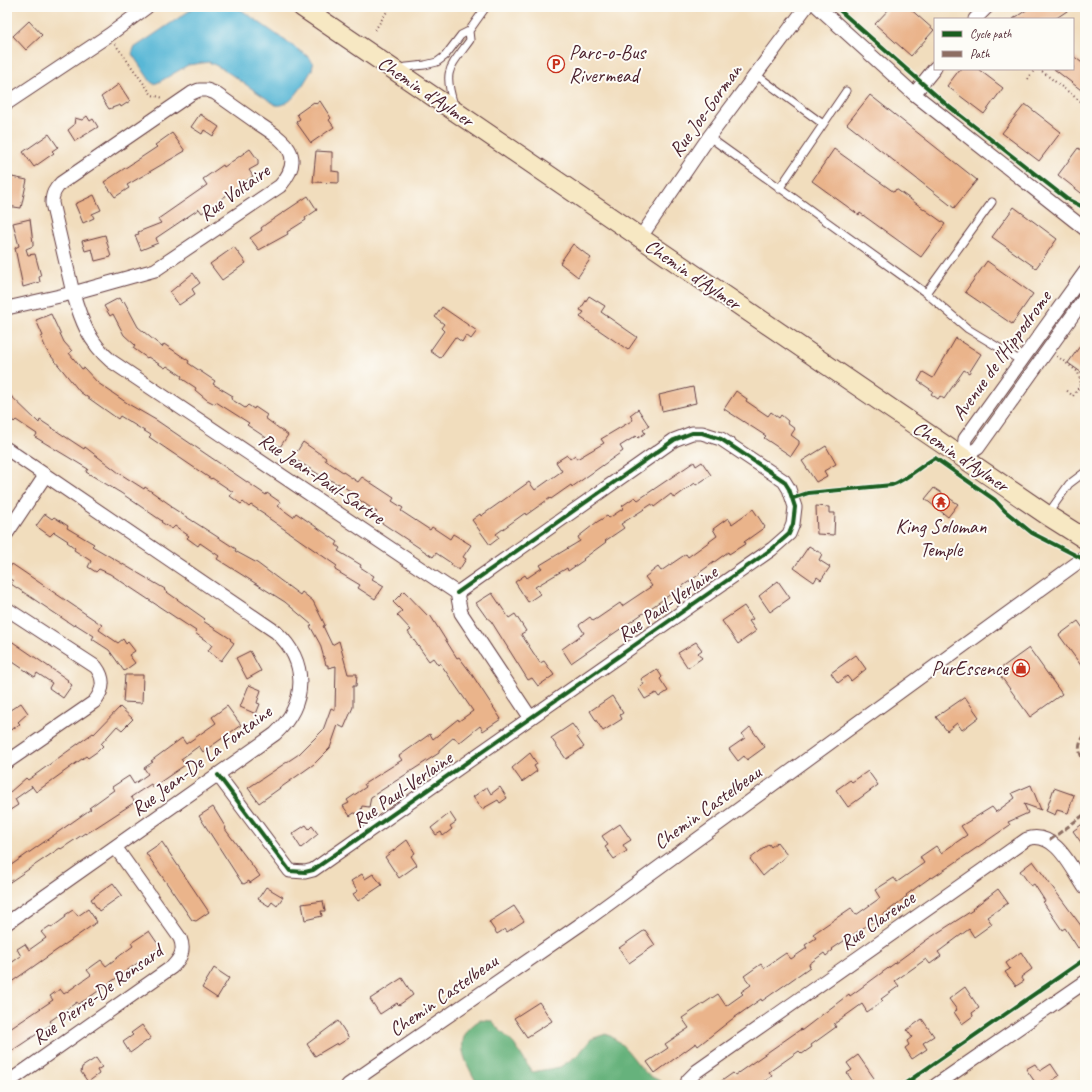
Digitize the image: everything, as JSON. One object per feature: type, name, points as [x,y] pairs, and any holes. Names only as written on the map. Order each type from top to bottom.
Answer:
[{"type":"main road","name":"Chemin d'Aylmer","points":[[302,7],[1047,515],[1085,539]]},
{"type":"street","points":[[7,103],[109,35],[147,7]]},
{"type":"street","name":"Rue Joe-Gorman","points":[[640,238],[709,137],[806,7]]},
{"type":"street","points":[[818,7],[914,94],[1085,229]]},
{"type":"street","points":[[976,18],[987,7]]},
{"type":"street","points":[[914,94],[934,69]]},
{"type":"street","name":"Rue Voltaire","points":[[199,90],[207,90],[215,93],[282,139],[292,154],[292,162],[287,178],[280,186],[155,270],[73,293],[52,203],[52,196],[55,189],[61,183],[174,105],[199,90]]},
{"type":"street","name":"Avenue de l'Hippodrome","points":[[963,457],[965,439],[1085,272]]},
{"type":"street","points":[[7,308],[73,293]]},
{"type":"street","name":"Rue Jean-Paul-Sartre","points":[[73,293],[87,333],[101,352],[111,360],[457,593]]},
{"type":"street","name":"Avenue de l'Hippodrome","points":[[963,457],[978,448],[1085,298]]},
{"type":"street","name":"Rue Paul-Verlaine","points":[[218,775],[283,864],[290,871],[305,872],[313,870],[782,541],[789,534],[795,507],[789,489],[784,481],[721,438],[702,433],[683,436],[457,593]]},
{"type":"street","name":"Rue Jean-De La Fontaine","points":[[7,449],[276,632],[290,646],[298,667],[300,678],[298,701],[292,714],[276,734],[116,848],[7,923]]},
{"type":"street","points":[[7,533],[45,476]]},
{"type":"street","name":"Chemin Castelbeau","points":[[348,1085],[581,924],[1059,577],[1085,556]]},
{"type":"street","points":[[457,593],[461,613],[530,717]]},
{"type":"street","points":[[7,609],[96,667],[101,674],[103,682],[99,696],[94,702],[7,762]]},
{"type":"street","name":"Rue Clarence","points":[[687,1085],[688,1080],[697,1071],[1033,837],[1045,838],[1054,844],[1085,888]]},
{"type":"street","name":"Rue Pierre-De Ronsard","points":[[7,1083],[172,967],[179,960],[183,945],[180,938],[116,848]]},
{"type":"street","points":[[936,1085],[1085,982]]},
{"type":"lane","points":[[393,68],[424,65],[437,62],[445,56],[461,35],[469,31],[486,7]]},
{"type":"lane","points":[[456,111],[447,76],[454,62],[470,40],[469,31]]},
{"type":"lane","points":[[755,74],[823,124]]},
{"type":"lane","points":[[779,189],[846,91]]},
{"type":"lane","points":[[709,137],[779,189],[926,293],[968,329],[1021,361]]},
{"type":"lane","points":[[926,293],[992,202]]},
{"type":"lane","points":[[1047,515],[1069,484],[1085,472]]},
{"type":"path","points":[[375,30],[390,7]]},
{"type":"path","points":[[109,35],[152,95],[168,99],[174,105]]},
{"type":"path","points":[[1028,79],[1034,70]]},
{"type":"path","points":[[1040,70],[1080,102],[1085,100]]},
{"type":"path","points":[[1055,354],[1078,372],[1081,384],[1073,396],[1065,390]]},
{"type":"green space","points":[[480,1020],[491,1021],[514,1044],[532,1072],[560,1067],[578,1055],[591,1039],[606,1034],[618,1041],[646,1073],[664,1085],[478,1085],[465,1059],[463,1042],[465,1034]]},
{"type":"water","points":[[195,7],[232,7],[240,9],[310,58],[313,64],[312,70],[297,93],[282,105],[276,105],[223,69],[209,62],[188,65],[159,82],[154,84],[151,82],[132,54],[134,48]]},
{"type":"building","points":[[891,7],[908,7],[934,30],[911,56],[875,24]]},
{"type":"building","points":[[1031,7],[1073,7],[1056,18],[1014,18]]},
{"type":"building","points":[[29,21],[42,35],[26,50],[13,36]]},
{"type":"building","points":[[1074,57],[1085,65],[1085,93],[1055,70],[1074,70]]},
{"type":"building","points":[[959,70],[979,70],[1003,88],[984,114],[947,86]]},
{"type":"building","points":[[119,84],[130,101],[121,107],[120,105],[109,109],[101,97]]},
{"type":"building","points":[[870,95],[977,180],[954,208],[847,124]]},
{"type":"building","points":[[320,101],[331,118],[329,120],[334,127],[311,143],[296,122],[300,119],[297,114],[314,102],[316,104]]},
{"type":"building","points":[[1025,104],[1061,132],[1039,161],[1002,133]]},
{"type":"building","points":[[200,114],[219,127],[213,136],[204,130],[202,134],[191,127]]},
{"type":"building","points":[[87,116],[90,121],[93,119],[98,127],[75,141],[68,130],[74,125],[75,118],[82,120]]},
{"type":"building","points":[[172,133],[185,151],[127,185],[129,188],[115,197],[104,182],[157,147],[155,145]]},
{"type":"building","points":[[49,134],[58,147],[52,151],[54,153],[34,167],[23,152]]},
{"type":"building","points":[[1078,148],[1085,153],[1085,196],[1058,175]]},
{"type":"building","points":[[250,149],[258,160],[258,165],[249,170],[253,176],[202,213],[199,209],[156,238],[158,243],[141,250],[135,235],[139,234],[138,232],[161,223],[158,219],[207,185],[203,179]]},
{"type":"building","points":[[834,149],[894,192],[896,189],[945,224],[921,257],[860,213],[859,215],[812,181]]},
{"type":"building","points":[[316,151],[332,152],[332,171],[339,172],[339,183],[313,182]]},
{"type":"building","points":[[7,176],[27,180],[21,208],[7,206]]},
{"type":"building","points":[[94,195],[101,210],[92,214],[94,218],[83,223],[75,204]]},
{"type":"building","points":[[308,196],[317,210],[305,218],[306,220],[287,232],[288,234],[259,250],[250,238],[262,230],[261,228],[266,224]]},
{"type":"building","points":[[1014,207],[1057,239],[1036,268],[992,237]]},
{"type":"building","points":[[30,219],[33,246],[26,249],[28,255],[35,254],[41,276],[39,277],[40,282],[23,287],[15,248],[19,246],[13,223]]},
{"type":"building","points":[[105,235],[111,257],[95,261],[92,249],[85,251],[82,241]]},
{"type":"building","points":[[573,244],[591,258],[578,277],[560,263]]},
{"type":"building","points":[[234,247],[246,263],[222,280],[210,264]]},
{"type":"building","points":[[987,261],[1033,294],[1012,324],[965,292]]},
{"type":"building","points":[[193,273],[200,283],[192,289],[195,294],[179,305],[170,292]]},
{"type":"building","points":[[589,296],[605,306],[601,312],[637,337],[628,350],[580,317],[584,312],[580,310]]},
{"type":"building","points":[[119,298],[122,303],[124,301],[138,327],[162,347],[164,344],[189,361],[188,363],[215,381],[213,384],[233,396],[231,399],[245,408],[248,405],[254,409],[255,407],[267,415],[265,418],[288,435],[280,447],[247,425],[249,423],[216,402],[215,404],[207,400],[195,390],[196,388],[181,378],[182,376],[167,366],[165,368],[148,357],[147,358],[133,348],[135,345],[124,335],[113,314],[110,316],[104,306]]},
{"type":"building","points":[[442,307],[477,331],[471,339],[466,335],[462,342],[455,337],[440,358],[430,351],[444,331],[441,328],[444,324],[435,317]]},
{"type":"building","points":[[51,314],[64,342],[72,351],[69,353],[82,369],[84,368],[98,383],[130,405],[156,420],[266,495],[267,493],[280,502],[278,506],[293,517],[296,513],[338,542],[336,545],[340,548],[338,551],[361,565],[360,567],[374,576],[372,579],[384,586],[375,599],[358,588],[360,585],[335,570],[337,566],[264,515],[265,514],[251,505],[249,507],[243,502],[241,504],[230,496],[233,492],[149,437],[151,435],[120,416],[118,419],[80,392],[47,351],[41,337],[43,336],[36,320]]},
{"type":"building","points":[[956,338],[981,354],[969,373],[964,370],[944,399],[940,396],[938,399],[931,394],[933,391],[918,381],[923,372],[933,378]]},
{"type":"building","points":[[1085,339],[1085,375],[1068,363]]},
{"type":"building","points":[[693,387],[696,403],[662,411],[659,395]]},
{"type":"building","points":[[736,391],[747,399],[746,401],[768,416],[771,412],[779,418],[781,415],[788,421],[787,423],[795,429],[791,435],[799,441],[799,444],[791,456],[764,438],[766,436],[724,409]]},
{"type":"building","points":[[7,392],[39,423],[40,420],[84,449],[85,447],[119,473],[144,489],[145,487],[172,506],[171,507],[236,549],[235,551],[257,563],[300,595],[302,592],[313,601],[325,625],[323,626],[332,645],[339,641],[348,674],[357,674],[356,686],[353,686],[353,707],[344,728],[338,725],[330,748],[314,764],[259,803],[248,788],[299,754],[323,730],[331,708],[335,710],[336,666],[328,668],[328,665],[326,665],[320,644],[310,626],[312,625],[285,602],[217,559],[219,556],[200,543],[198,546],[187,538],[189,536],[175,526],[172,529],[161,522],[162,521],[121,493],[86,472],[88,469],[35,437],[37,434],[16,420],[14,422],[7,414]]},
{"type":"building","points":[[638,409],[649,426],[643,430],[645,433],[638,438],[636,436],[620,446],[623,451],[572,487],[571,485],[526,515],[525,513],[496,534],[499,538],[490,545],[472,520],[480,514],[481,516],[529,482],[535,490],[562,471],[556,462],[567,455],[570,459],[575,455],[577,459],[604,443],[601,439],[633,420],[630,415]]},
{"type":"building","points":[[303,442],[326,458],[325,460],[358,482],[362,477],[394,498],[392,501],[403,508],[401,511],[430,530],[432,527],[450,539],[453,534],[471,545],[463,557],[466,559],[459,570],[450,565],[451,563],[436,553],[433,557],[373,517],[377,512],[355,497],[356,495],[338,483],[337,484],[327,478],[326,479],[293,458]]},
{"type":"building","points":[[826,446],[836,464],[824,471],[827,476],[816,482],[802,461]]},
{"type":"building","points":[[694,462],[696,466],[702,462],[711,475],[696,485],[695,483],[674,498],[671,494],[654,507],[652,504],[621,524],[624,528],[605,541],[606,542],[583,559],[584,560],[568,571],[567,568],[535,587],[540,594],[528,602],[515,582],[525,575],[527,578],[542,568],[540,565],[580,541],[578,537],[597,522],[607,516],[609,518],[624,508],[622,506],[635,497],[638,500]]},
{"type":"building","name":"King Soloman Temple","points":[[934,488],[958,504],[948,517],[925,499]]},
{"type":"building","points":[[816,506],[829,507],[829,513],[835,513],[834,535],[817,534]]},
{"type":"building","points":[[753,509],[765,527],[744,542],[745,544],[729,554],[728,552],[699,573],[700,574],[571,663],[562,649],[584,633],[579,625],[590,617],[593,621],[620,603],[622,606],[652,586],[645,577],[658,567],[661,571],[686,554],[688,557],[717,536],[713,529],[728,518],[732,524]]},
{"type":"building","points":[[45,514],[52,519],[54,517],[68,526],[67,528],[94,544],[92,546],[165,589],[164,590],[205,619],[203,621],[231,639],[230,640],[234,643],[221,661],[208,651],[212,645],[195,633],[196,631],[110,574],[99,569],[96,572],[88,567],[91,561],[74,550],[75,548],[67,542],[68,541],[54,532],[50,536],[36,526]]},
{"type":"building","points":[[809,546],[822,554],[819,560],[830,567],[821,580],[817,577],[814,582],[794,568]]},
{"type":"building","points":[[12,564],[102,625],[99,630],[118,643],[123,639],[126,644],[128,642],[135,651],[129,655],[135,663],[124,671],[109,650],[92,639],[94,636],[75,624],[74,626],[11,584],[13,581],[7,577],[7,572]]},
{"type":"building","points":[[778,581],[790,598],[770,612],[759,596]]},
{"type":"building","points":[[404,591],[428,616],[430,615],[457,658],[459,657],[471,673],[501,719],[483,731],[480,726],[459,743],[454,737],[439,750],[439,753],[371,797],[369,807],[362,806],[360,814],[354,813],[350,816],[343,806],[349,803],[347,800],[366,787],[364,784],[402,760],[399,756],[430,734],[433,739],[458,719],[459,721],[473,711],[440,663],[438,665],[433,658],[429,661],[408,632],[411,630],[397,615],[402,611],[393,602]]},
{"type":"building","points":[[492,593],[509,618],[515,614],[526,631],[521,634],[540,663],[544,661],[554,675],[538,686],[532,678],[528,680],[491,621],[486,617],[476,603]]},
{"type":"building","points":[[744,606],[753,619],[749,621],[756,631],[738,644],[722,621]]},
{"type":"building","points":[[1078,621],[1085,631],[1085,671],[1059,635]]},
{"type":"building","points":[[7,638],[68,680],[67,681],[72,685],[63,698],[49,688],[52,683],[37,673],[35,677],[7,658]]},
{"type":"building","points":[[696,642],[702,650],[698,653],[702,658],[688,668],[678,653]]},
{"type":"building","points":[[1029,648],[1062,694],[1030,717],[997,671]]},
{"type":"building","points":[[250,651],[261,671],[247,679],[236,658]]},
{"type":"building","points":[[856,655],[866,669],[851,681],[847,676],[838,683],[831,673]]},
{"type":"building","points":[[657,669],[662,677],[660,679],[668,691],[659,697],[656,693],[645,699],[638,688],[644,684],[641,679]]},
{"type":"building","points":[[125,675],[143,675],[142,703],[123,702]]},
{"type":"building","points":[[249,685],[261,690],[257,703],[260,704],[256,714],[240,707]]},
{"type":"building","points":[[612,696],[623,713],[620,715],[622,719],[603,731],[590,711]]},
{"type":"building","points":[[965,697],[979,717],[962,730],[957,723],[947,731],[936,717]]},
{"type":"building","points":[[21,703],[28,713],[18,722],[20,724],[11,730],[7,724],[7,712]]},
{"type":"building","points":[[227,706],[241,725],[203,752],[199,746],[181,759],[185,765],[153,787],[151,784],[131,797],[135,802],[86,834],[85,833],[61,849],[60,848],[7,884],[7,868],[91,809],[89,808],[114,790],[112,787],[129,776],[134,784],[148,774],[144,768],[153,762],[151,761],[182,738],[186,744],[216,723],[212,717]]},
{"type":"building","points":[[120,707],[133,719],[122,730],[117,726],[101,744],[103,746],[98,751],[88,758],[86,756],[36,792],[31,785],[32,787],[15,799],[18,805],[7,812],[7,788],[10,792],[26,778],[28,780],[93,733],[94,734]]},
{"type":"building","points":[[572,724],[580,735],[577,737],[584,747],[566,759],[551,738]]},
{"type":"building","points":[[750,727],[765,747],[747,760],[744,756],[738,761],[729,749],[745,738],[742,734]]},
{"type":"building","points":[[530,753],[537,764],[534,766],[537,771],[522,782],[512,768]]},
{"type":"building","points":[[868,771],[878,785],[848,807],[836,790],[850,780],[852,782]]},
{"type":"building","points":[[1031,785],[1041,810],[1024,804],[1028,813],[1008,822],[1010,825],[932,878],[931,877],[906,895],[907,896],[887,912],[832,949],[833,950],[826,956],[824,953],[809,964],[810,967],[762,1001],[761,999],[731,1020],[698,1046],[696,1043],[655,1073],[647,1062],[668,1048],[665,1044],[689,1028],[682,1018],[718,994],[726,1006],[743,994],[741,992],[751,985],[744,976],[761,964],[764,968],[786,953],[791,959],[807,948],[805,945],[816,938],[813,934],[851,908],[856,915],[880,898],[875,890],[894,878],[897,882],[924,863],[920,857],[936,846],[941,853],[967,835],[961,826],[992,807],[996,812],[1015,798],[1012,793]]},
{"type":"building","points":[[487,787],[491,794],[500,787],[507,798],[500,803],[498,800],[482,809],[473,797]]},
{"type":"building","points":[[1054,788],[1074,795],[1068,813],[1057,810],[1055,815],[1046,811]]},
{"type":"building","points":[[213,807],[226,828],[225,829],[260,876],[250,883],[249,881],[244,884],[242,883],[199,816]]},
{"type":"building","points":[[450,813],[456,822],[450,826],[452,829],[443,836],[441,832],[436,835],[431,828]]},
{"type":"building","points":[[1085,822],[1085,848],[1073,831]]},
{"type":"building","points":[[620,824],[631,840],[623,845],[627,851],[614,859],[605,847],[608,845],[602,836]]},
{"type":"building","points":[[306,825],[309,829],[312,826],[318,834],[301,848],[292,834]]},
{"type":"building","points":[[407,840],[415,853],[411,856],[417,865],[399,878],[385,857]]},
{"type":"building","points":[[162,842],[209,912],[196,921],[192,920],[146,853]]},
{"type":"building","points":[[777,842],[787,855],[763,876],[750,859],[769,844],[771,847]]},
{"type":"building","points":[[1033,861],[1085,931],[1085,943],[1078,948],[1065,928],[1062,930],[1043,902],[1045,901],[1034,884],[1031,886],[1020,871]]},
{"type":"building","points":[[362,874],[365,879],[373,874],[382,885],[358,901],[353,894],[358,891],[351,881]]},
{"type":"building","points":[[113,883],[122,895],[99,911],[91,899]]},
{"type":"building","points":[[266,887],[283,897],[277,906],[272,902],[269,906],[258,899]]},
{"type":"building","points":[[998,889],[1008,903],[987,917],[992,924],[974,937],[969,929],[938,952],[941,956],[930,964],[926,959],[895,981],[899,986],[881,999],[883,1001],[867,1012],[862,1004],[834,1024],[836,1027],[811,1045],[812,1047],[802,1054],[799,1051],[769,1072],[772,1076],[759,1085],[716,1085],[733,1073],[735,1075],[801,1029],[801,1031],[849,994],[850,996],[928,939],[973,910],[972,909]]},
{"type":"building","points":[[323,901],[325,911],[321,911],[322,916],[305,920],[302,904]]},
{"type":"building","points":[[514,906],[524,921],[507,932],[505,929],[497,934],[489,922]]},
{"type":"building","points":[[88,909],[97,922],[7,985],[7,966],[21,956],[17,949],[25,944],[29,950],[46,938],[41,932],[50,926],[51,928],[66,917],[65,915],[73,910],[78,916]]},
{"type":"building","points":[[645,930],[655,945],[629,963],[619,948]]},
{"type":"building","points":[[149,931],[160,947],[87,999],[78,1004],[77,1002],[50,1021],[52,1024],[7,1054],[7,1031],[53,1000],[50,996],[60,989],[64,994],[91,975],[87,970],[101,960],[106,966],[133,946],[131,943]]},
{"type":"building","points":[[1021,952],[1032,969],[1021,977],[1024,981],[1016,986],[1005,972],[1010,969],[1006,963]]},
{"type":"building","points":[[214,968],[229,978],[217,998],[202,988]]},
{"type":"building","points":[[402,978],[413,995],[399,1005],[397,1003],[380,1014],[370,999]]},
{"type":"building","points":[[965,987],[979,1008],[972,1013],[973,1016],[962,1024],[954,1012],[957,1010],[949,999]]},
{"type":"building","points":[[539,1002],[552,1021],[527,1037],[514,1018]]},
{"type":"building","points":[[922,1019],[934,1036],[923,1043],[927,1049],[912,1059],[905,1048],[909,1045],[907,1041],[912,1037],[907,1030]]},
{"type":"building","points":[[338,1021],[349,1038],[315,1056],[307,1044]]},
{"type":"building","points":[[142,1025],[151,1038],[130,1053],[123,1042],[133,1035],[131,1033]]},
{"type":"building","points":[[858,1055],[874,1078],[865,1085],[855,1085],[847,1073],[852,1070],[847,1063]]},
{"type":"building","points":[[96,1058],[102,1067],[97,1070],[99,1074],[88,1082],[81,1072],[82,1067]]},
{"type":"building","points":[[1035,1064],[1040,1071],[1051,1064],[1059,1076],[1045,1085],[1037,1085],[1026,1069]]},
{"type":"marked path","points":[[1085,735],[1079,748],[1085,762]]},
{"type":"marked path","points":[[1050,840],[1085,814]]},
{"type":"cycle path","points":[[836,7],[947,105],[1067,199],[1085,208]]},
{"type":"cycle path","points":[[218,775],[290,871],[305,872],[313,870],[772,549],[789,534],[793,524],[795,507],[789,489],[784,481],[721,439],[702,433],[692,433],[674,440],[457,593]]},
{"type":"cycle path","points":[[793,498],[808,493],[892,485],[935,458],[995,500],[1005,511],[1032,533],[1085,560]]},
{"type":"cycle path","points":[[903,1085],[1085,959]]},
{"type":"place","name":"Parc-o-Bus Rivermead","points":[[556,64]]},
{"type":"place","name":"King Soloman Temple","points":[[941,502]]},
{"type":"place","name":"PurEssence","points":[[1021,668]]}]
